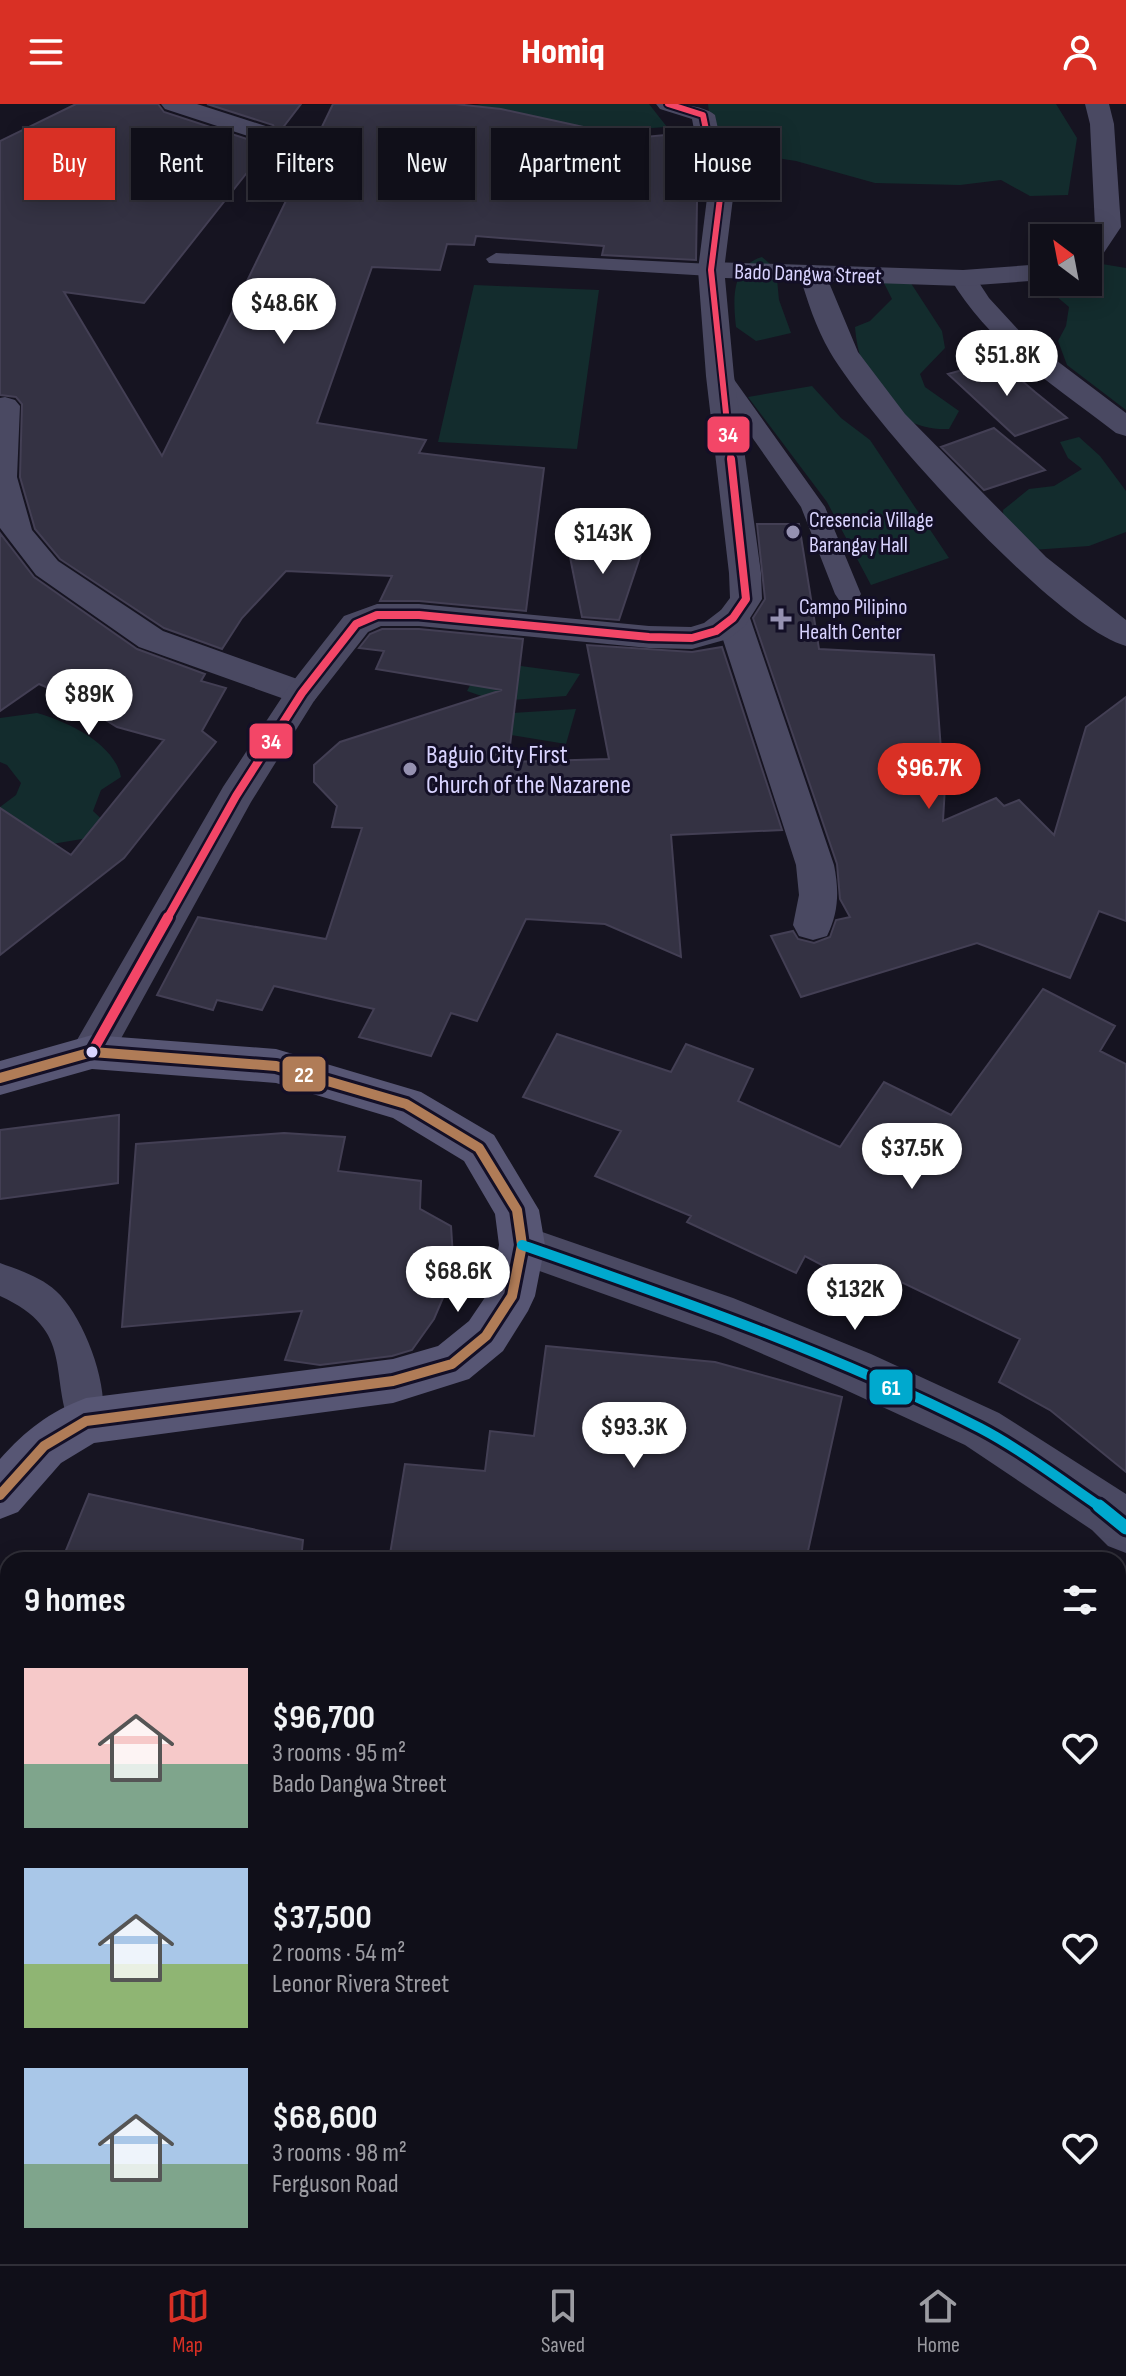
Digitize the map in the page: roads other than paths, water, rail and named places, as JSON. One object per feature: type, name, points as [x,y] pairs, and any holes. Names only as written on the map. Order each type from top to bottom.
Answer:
[{"type":"main road","points":[[0,1078],[92,1052],[276,1066],[406,1104],[479,1148],[517,1210],[522,1245],[512,1296],[486,1336],[452,1364],[393,1381],[86,1421],[44,1446],[0,1495]]},
{"type":"street","points":[[173,104],[248,128]]},
{"type":"street","points":[[668,104],[705,110],[720,198],[711,270]]},
{"type":"street","points":[[1097,104],[1102,124],[1108,227],[1102,236]]},
{"type":"street","name":"Bado Dangwa Street","points":[[733,618],[746,599],[745,573],[720,376],[711,270],[963,278],[1030,273]]},
{"type":"street","points":[[812,273],[828,321],[843,351],[870,391],[944,473],[1060,590],[1126,635]]},
{"type":"street","points":[[963,278],[980,306],[1003,331],[1126,427]]},
{"type":"street","points":[[5,406],[2,477],[17,532],[47,568],[151,639],[302,693]]},
{"type":"street","points":[[92,1052],[236,796],[302,693],[356,624],[377,615],[419,615],[649,637],[692,638],[716,631],[733,618],[815,865],[819,889],[818,912],[813,925]]},
{"type":"street","points":[[522,1245],[733,1319],[854,1370],[982,1429],[1121,1518]]},
{"type":"lane","points":[[496,259],[711,270]]},
{"type":"lane","points":[[720,376],[813,507],[848,594]]},
{"type":"lane","points":[[0,1279],[39,1298],[62,1321],[78,1364],[86,1421]]},
{"type":"place","name":"Cresencia Village Barangay Hall","points":[[793,532]]},
{"type":"place","name":"Campo Pilipino Health Center","points":[[781,619]]},
{"type":"place","name":"Baguio City First Church of the Nazarene","points":[[410,769]]}]
